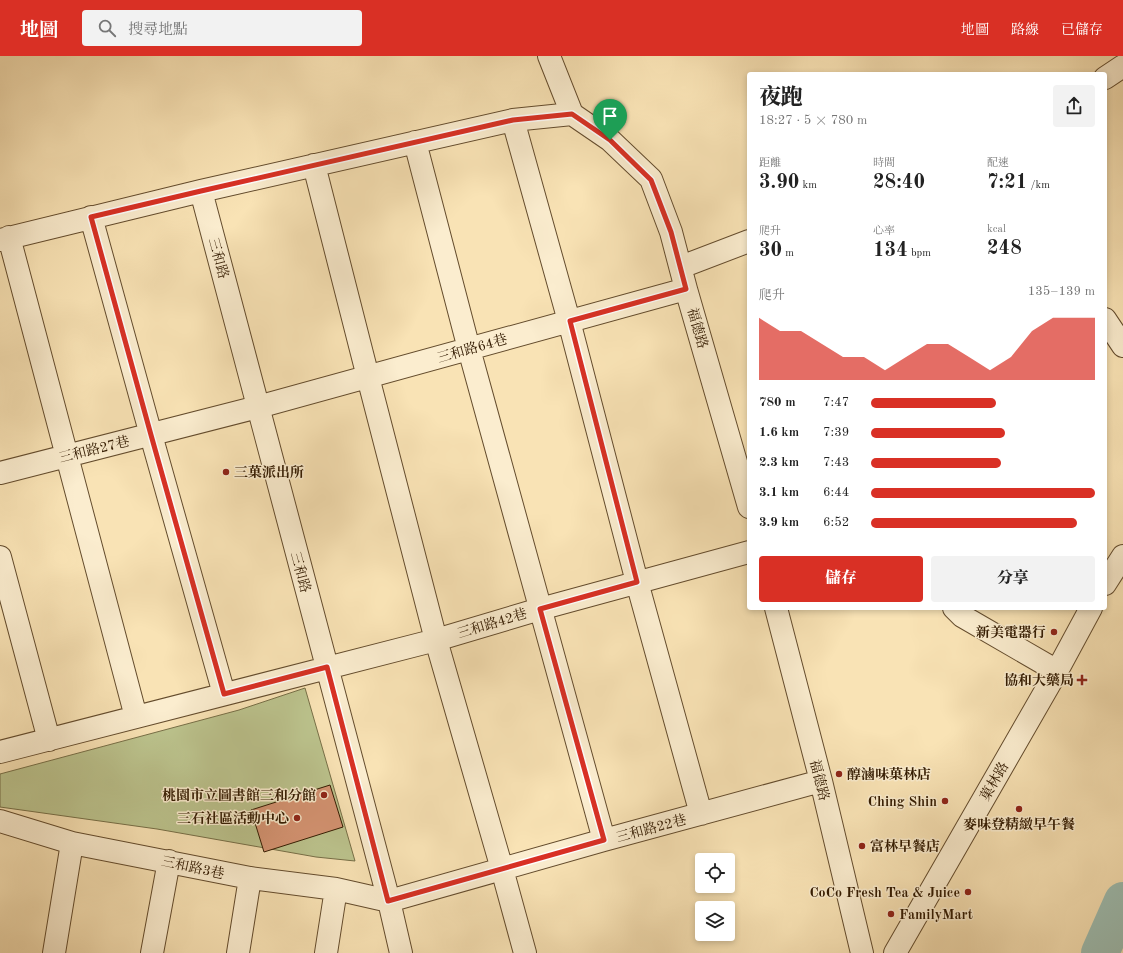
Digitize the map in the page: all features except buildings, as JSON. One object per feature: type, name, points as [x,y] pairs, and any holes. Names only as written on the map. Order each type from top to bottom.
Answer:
[{"type":"street","points":[[136,717],[67,456],[5,238],[201,191],[513,120],[572,114],[549,56]]},
{"type":"street","name":"福德路","points":[[572,114],[610,140],[651,180],[671,232],[747,500]]},
{"type":"street","points":[[513,120],[570,321],[637,582],[701,814]]},
{"type":"street","points":[[415,142],[469,349],[604,840]]},
{"type":"street","points":[[314,165],[436,640],[526,953]]},
{"type":"street","name":"三和路","points":[[201,191],[401,953]]},
{"type":"street","points":[[91,217],[224,694]]},
{"type":"street","points":[[681,267],[747,242]]},
{"type":"street","name":"三和路64巷","points":[[258,407],[686,289]]},
{"type":"street","name":"三和路27巷","points":[[0,473],[258,407]]},
{"type":"street","name":"三和路42巷","points":[[0,752],[436,640],[540,609],[747,553]]},
{"type":"street","points":[[0,556],[49,740]]},
{"type":"street","points":[[1107,581],[1123,556]]},
{"type":"street","name":"福德路","points":[[777,610],[821,781],[862,953]]},
{"type":"street","points":[[956,610],[962,616],[1057,671]]},
{"type":"street","name":"菓林路","points":[[895,953],[1057,671],[1090,610]]},
{"type":"street","name":"三和路22巷","points":[[388,901],[821,781]]},
{"type":"street","name":"三和路3巷","points":[[0,821],[72,843],[250,878],[336,889],[388,901]]},
{"type":"street","points":[[54,953],[72,843]]},
{"type":"street","points":[[152,953],[169,861]]},
{"type":"street","points":[[238,953],[250,878]]},
{"type":"street","points":[[326,953],[336,889]]},
{"type":"green space","points":[[305,688],[355,861],[316,857],[157,829],[0,807],[0,774],[239,710]]},
{"type":"waterway","points":[[1100,953],[1123,901]]},
{"type":"place","name":"三菓派出所","points":[[226,472]]},
{"type":"place","name":"新美電器行","points":[[1054,632]]},
{"type":"place","name":"協和大藥局","points":[[1082,680]]},
{"type":"place","name":"醇滷味菓林店","points":[[839,774]]},
{"type":"place","name":"桃園市立圖書館三和分館","points":[[324,795]]},
{"type":"place","name":"Ching Shin","points":[[945,801]]},
{"type":"place","name":"麥味登精緻早午餐","points":[[1019,809]]},
{"type":"place","name":"三石社區活動中心","points":[[297,818]]},
{"type":"place","name":"富林早餐店","points":[[862,846]]},
{"type":"place","name":"CoCo Fresh Tea & Juice","points":[[968,892]]},
{"type":"place","name":"FamilyMart","points":[[891,914]]},
{"type":"route","points":[[572,114],[610,140],[651,180],[671,232],[686,289],[570,321],[637,582],[540,609],[604,840],[388,901],[327,667],[224,694],[91,217],[513,120],[572,114]]}]
